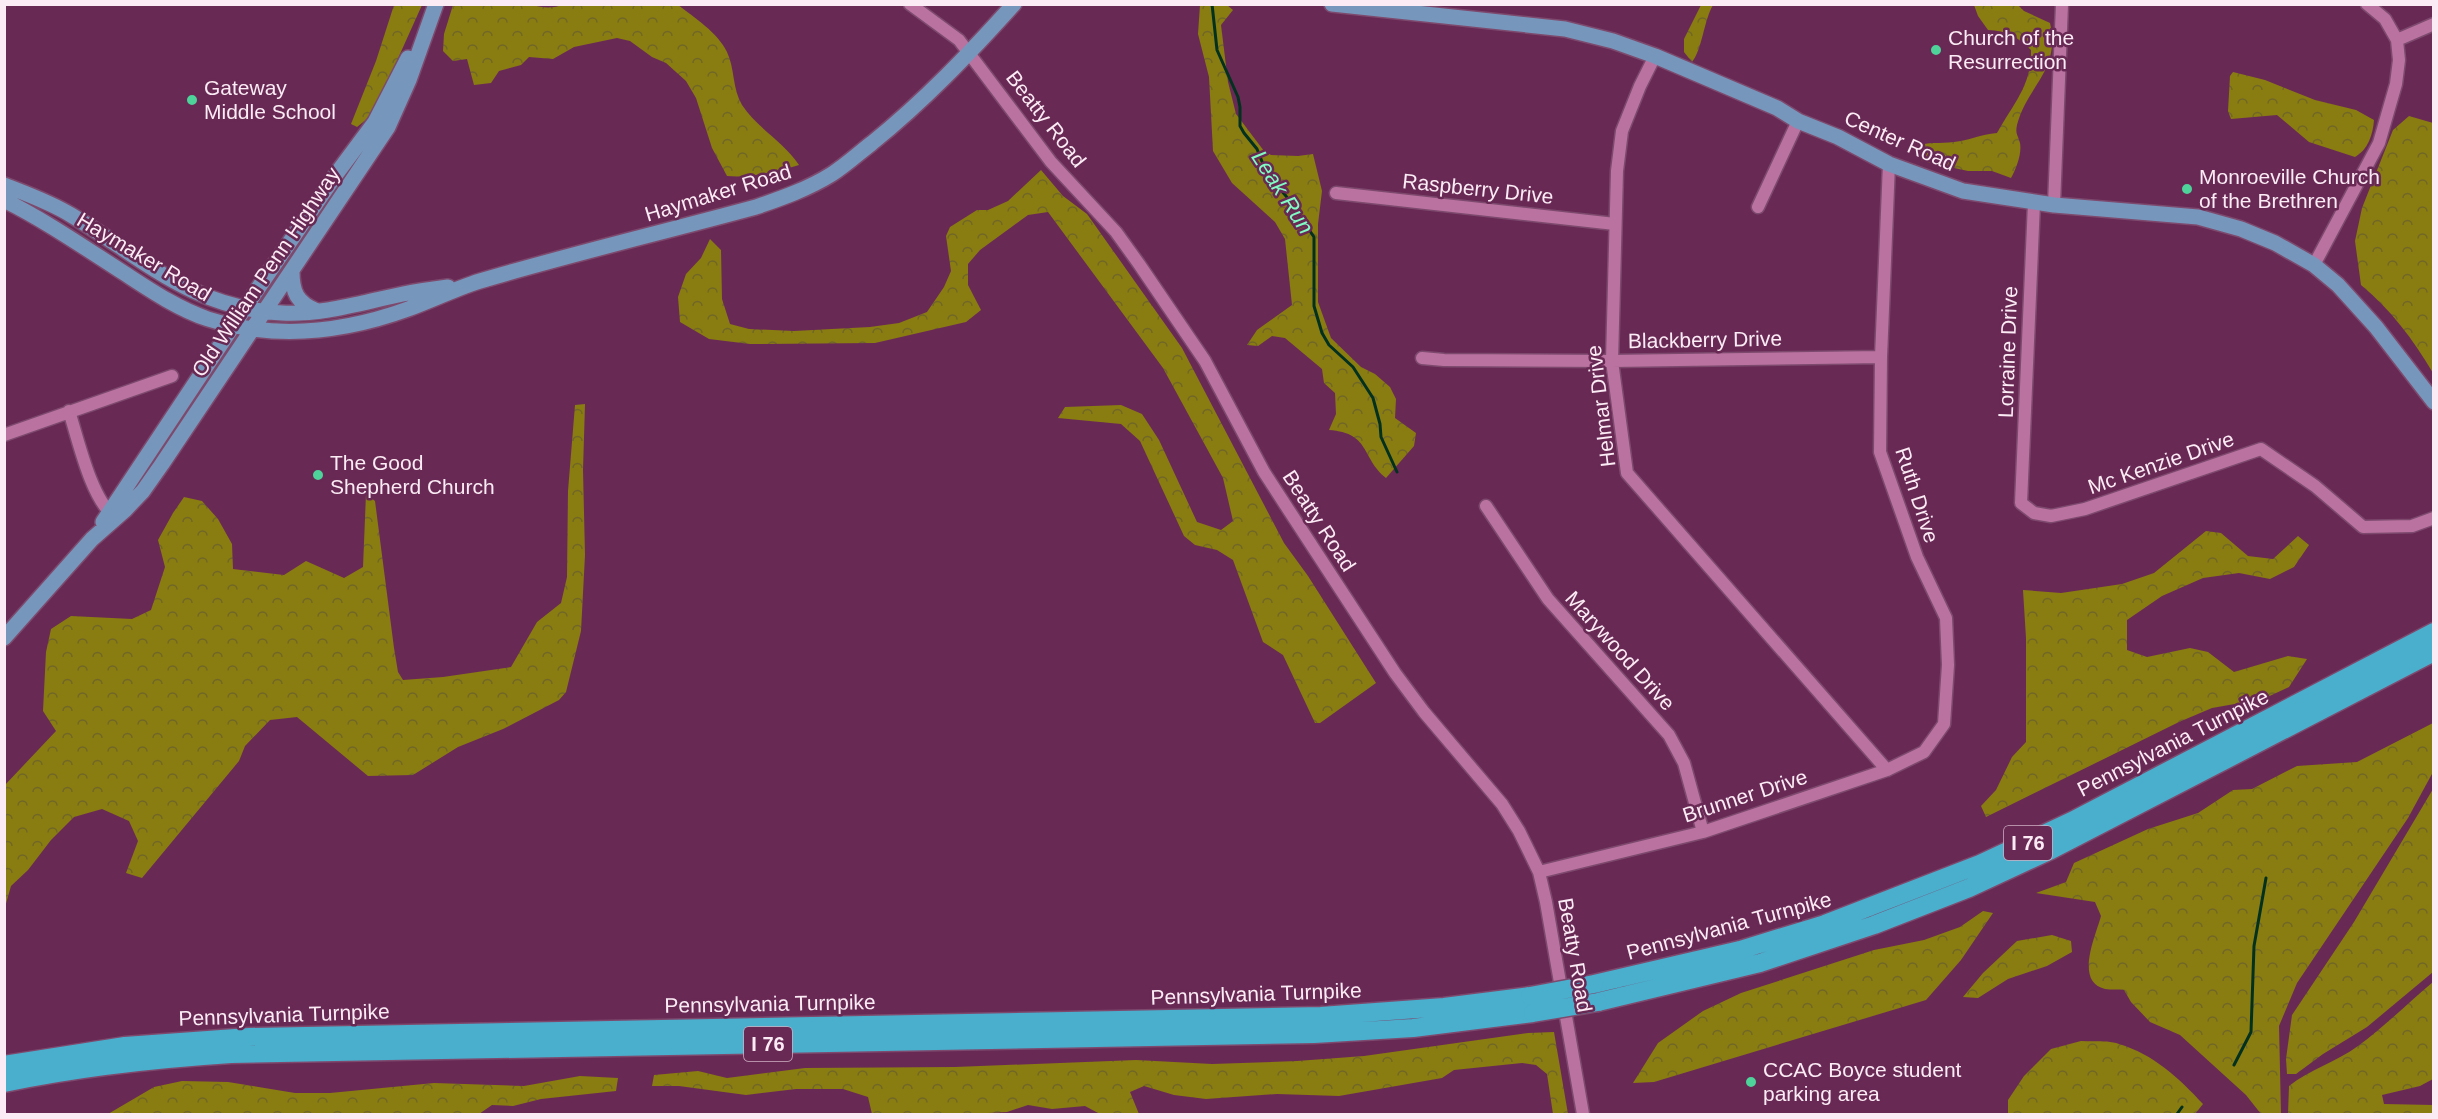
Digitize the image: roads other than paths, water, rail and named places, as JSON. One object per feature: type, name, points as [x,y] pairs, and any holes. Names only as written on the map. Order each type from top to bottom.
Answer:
[{"type":"highway","name":"Pennsylvania Turnpike","points":[[1596,993],[1866,910],[1952,876],[2072,821],[2433,633]]},
{"type":"highway","name":"Pennsylvania Turnpike","points":[[4,1083],[107,1066],[231,1054],[1314,1034],[1413,1028],[1760,963],[1874,925],[1969,888],[2079,836],[2433,652]]},
{"type":"highway","name":"Pennsylvania Turnpike","points":[[4,1065],[125,1046],[249,1036],[1321,1016],[1444,1007],[1531,1005]]},
{"type":"main road","name":"Old William Penn Highway","points":[[113,515],[143,490],[266,311],[388,127],[409,80],[436,4]]},
{"type":"main road","name":"Old William Penn Highway","points":[[4,638],[113,515],[245,308],[336,173],[375,122],[436,4]]},
{"type":"main road","name":"Haymaker Road","points":[[4,185],[63,211],[170,280],[197,294],[245,308],[266,311],[320,312],[403,294],[477,282],[756,207],[811,186],[847,163],[910,112],[970,53],[1014,4]]},
{"type":"main road","name":"Center Road","points":[[1332,4],[1565,28],[1613,41],[1655,56],[1777,108],[1798,121],[1838,137],[1889,164],[1963,191],[2054,206],[2198,217],[2241,229],[2275,243],[2314,265],[2338,285],[2376,327],[2433,402]]},
{"type":"main road","name":"Haymaker Road","points":[[4,200],[32,213],[175,304],[205,318],[253,330],[288,333],[321,331],[359,324],[406,310],[477,282]]},
{"type":"main road","points":[[292,271],[296,296],[306,306],[320,312]]},
{"type":"street","name":"Beatty Road","points":[[910,4],[958,40],[970,53],[1051,162],[1116,232],[1204,361],[1264,472],[1382,653],[1424,712],[1502,804],[1519,831],[1539,872],[1555,949],[1583,1114]]},
{"type":"street","points":[[2054,206],[2062,4]]},
{"type":"street","points":[[2314,265],[2379,143],[2396,84],[2399,60],[2397,40],[2385,19],[2367,4]]},
{"type":"street","points":[[2397,40],[2433,24]]},
{"type":"street","name":"Helmar Drive","points":[[1655,56],[1622,131],[1617,171],[1612,362],[1627,473],[1887,770]]},
{"type":"street","points":[[1758,207],[1798,121]]},
{"type":"street","name":"Ruth Drive","points":[[1889,164],[1881,357],[1880,452],[1917,557],[1946,618],[1948,665],[1944,724]]},
{"type":"street","name":"Raspberry Drive","points":[[1336,193],[1615,224]]},
{"type":"street","name":"Lorraine Drive","points":[[2021,503],[2034,203]]},
{"type":"street","name":"Blackberry Drive","points":[[1422,358],[1612,362],[1881,357]]},
{"type":"street","points":[[4,435],[172,376]]},
{"type":"street","points":[[69,411],[93,482],[113,515]]},
{"type":"street","name":"Mc Kenzie Drive","points":[[2021,503],[2034,513],[2051,516],[2085,509],[2261,449],[2315,486],[2363,527],[2412,526],[2433,518]]},
{"type":"street","name":"Marywood Drive","points":[[1486,506],[1548,599],[1669,735],[1684,763],[1703,832]]},
{"type":"street","name":"Brunner Drive","points":[[1539,872],[1703,832],[1887,770],[1924,752],[1944,724]]},
{"type":"waterway","name":"Leak Run","points":[[1212,4],[1217,50],[1238,97],[1240,126],[1257,149],[1267,174],[1286,196],[1314,237],[1314,306],[1322,333],[1329,345],[1353,367],[1373,398],[1381,437],[1397,472]]},
{"type":"waterway","points":[[2234,1065],[2251,1032],[2254,946],[2266,878]]},
{"type":"waterway","points":[[2177,1114],[2182,1107]]},
{"type":"place","name":"Church of the Resurrection","points":[[1936,50]]},
{"type":"place","name":"Gateway Middle School","points":[[192,100]]},
{"type":"place","name":"Monroeville Church of the Brethren","points":[[2187,189]]},
{"type":"place","name":"The Good Shepherd Church","points":[[318,475]]},
{"type":"place","name":"CCAC Boyce student parking area","points":[[1751,1082]]}]
